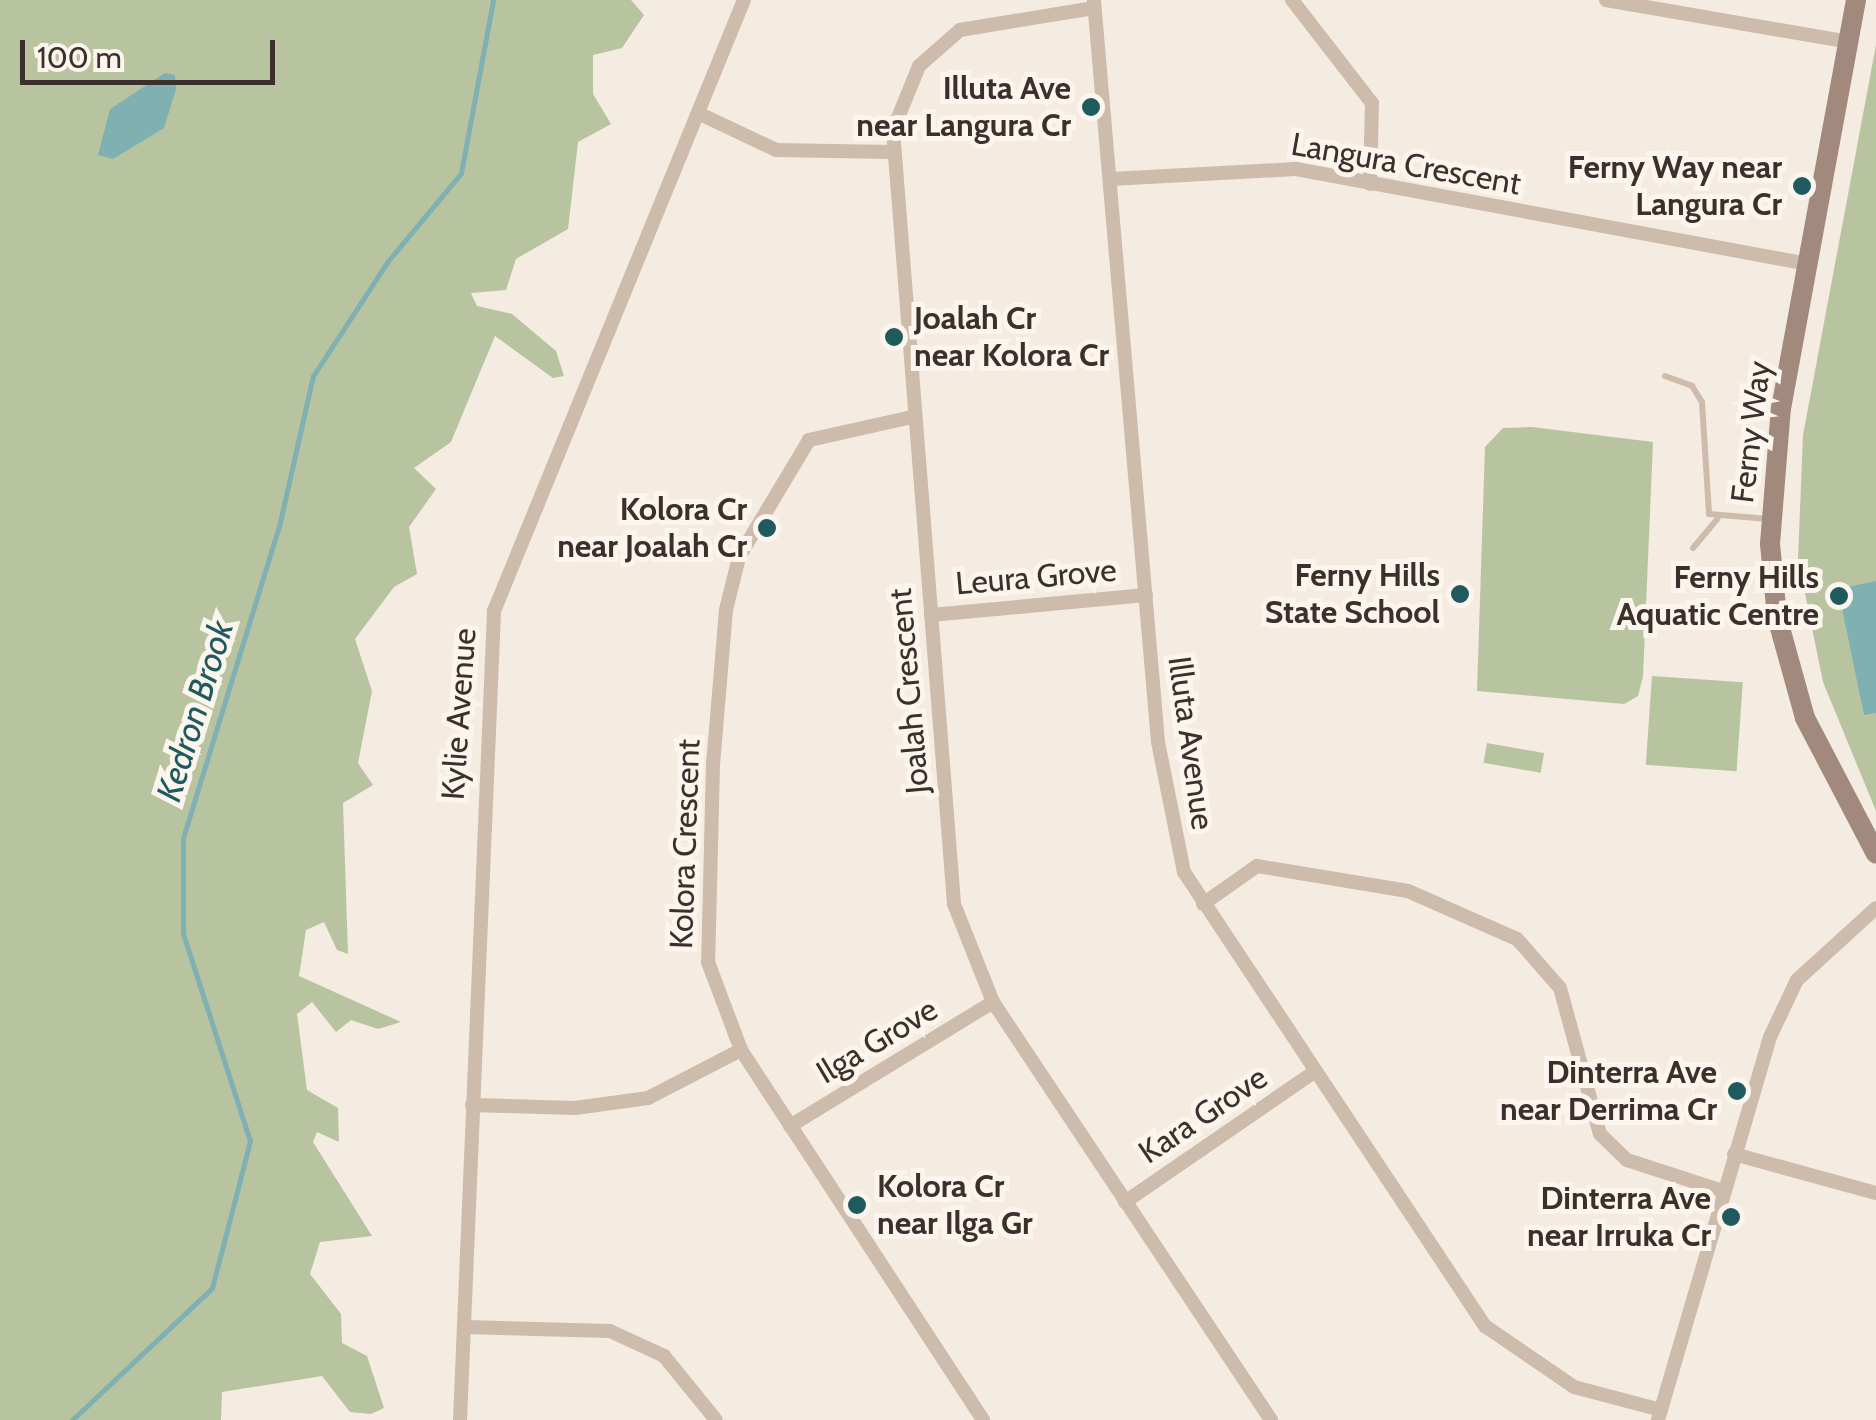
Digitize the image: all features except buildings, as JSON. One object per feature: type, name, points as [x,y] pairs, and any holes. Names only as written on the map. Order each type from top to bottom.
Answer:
[{"type":"street","name":"Kylie Avenue","points":[[460,1420],[494,611],[744,0]]},
{"type":"street","points":[[1292,0],[1372,103],[1370,184]]},
{"type":"street","points":[[1606,0],[1850,42]]},
{"type":"street","name":"Ferny Way","points":[[1856,0],[1808,264],[1770,519],[1790,675],[1825,770],[1876,854]]},
{"type":"street","name":"Joalah Crescent","points":[[1094,4],[982,20],[934,47],[899,107],[892,152],[954,904],[993,1002],[1271,1420]]},
{"type":"street","name":"Illuta Avenue","points":[[1094,4],[1167,806],[1184,872],[1311,1074],[1485,1326],[1574,1387],[1659,1415]]},
{"type":"street","points":[[700,114],[776,150],[892,152]]},
{"type":"street","name":"Langura Crescent","points":[[1111,179],[1277,168],[1808,264]]},
{"type":"street","name":"Kolora Crescent","points":[[912,417],[809,440],[761,513],[731,583],[706,907],[708,962],[741,1050],[982,1420]]},
{"type":"street","name":"Leura Grove","points":[[931,615],[1146,594]]},
{"type":"street","points":[[1203,904],[1257,866],[1408,891],[1517,939],[1560,988],[1600,1134],[1627,1160],[1723,1191]]},
{"type":"street","points":[[1659,1415],[1734,1154],[1797,980],[1876,908]]},
{"type":"street","name":"Ilga Grove","points":[[790,1126],[993,1002]]},
{"type":"street","points":[[472,1105],[575,1108],[648,1098],[741,1050]]},
{"type":"street","name":"Kara Grove","points":[[1125,1202],[1311,1074]]},
{"type":"street","points":[[1734,1154],[1876,1193]]},
{"type":"street","points":[[465,1327],[610,1331],[664,1356],[716,1420]]},
{"type":"lane","points":[[1665,376],[1692,386],[1702,402],[1702,500],[1718,519]]},
{"type":"lane","points":[[1693,548],[1700,528],[1718,519],[1770,519]]},
{"type":"green space","points":[[0,0],[631,0],[644,15],[622,48],[593,55],[593,94],[611,124],[578,142],[568,229],[516,259],[506,290],[471,293],[477,306],[512,314],[556,351],[564,376],[553,378],[495,336],[451,442],[414,468],[436,489],[409,527],[417,574],[394,587],[355,639],[372,691],[358,763],[373,785],[343,803],[348,954],[337,950],[324,922],[306,930],[299,976],[401,1022],[378,1029],[351,1020],[336,1032],[312,1002],[297,1014],[307,1090],[338,1108],[339,1142],[317,1132],[313,1142],[372,1236],[320,1242],[310,1274],[341,1314],[342,1343],[367,1356],[384,1408],[371,1414],[350,1412],[322,1376],[222,1392],[221,1420],[0,1420]]},
{"type":"green space","points":[[1876,45],[1876,811],[1823,682],[1798,559],[1803,435]]},
{"type":"green space","points":[[1532,427],[1653,442],[1643,676],[1638,696],[1624,704],[1477,691],[1485,447],[1503,428]]},
{"type":"green space","points":[[1652,676],[1743,682],[1737,771],[1646,765]]},
{"type":"green space","points":[[1487,743],[1544,753],[1541,773],[1484,763]]},
{"type":"water","points":[[165,73],[175,75],[176,89],[164,128],[113,159],[98,155],[110,109]]},
{"type":"water","points":[[1876,581],[1876,713],[1864,715],[1838,589]]},
{"type":"waterway","name":"Kedron Brook","points":[[72,1420],[212,1288],[250,1141],[183,933],[183,838],[280,522],[313,376],[388,261],[461,173],[493,0]]},
{"type":"place","name":"Illuta Ave near Langura Cr","points":[[1091,107]]},
{"type":"place","name":"Ferny Way near Langura Cr","points":[[1802,186]]},
{"type":"place","name":"Joalah Cr near Kolora Cr","points":[[894,337]]},
{"type":"place","name":"Kolora Cr near Joalah Cr","points":[[767,528]]},
{"type":"place","name":"Ferny Hills State School","points":[[1460,594]]},
{"type":"place","name":"Ferny Hills Aquatic Centre","points":[[1839,596]]},
{"type":"place","name":"Dinterra Ave near Derrima Cr","points":[[1737,1091]]},
{"type":"place","name":"Kolora Cr near Ilga Gr","points":[[857,1205]]},
{"type":"place","name":"Dinterra Ave near Irruka Cr","points":[[1731,1217]]}]
